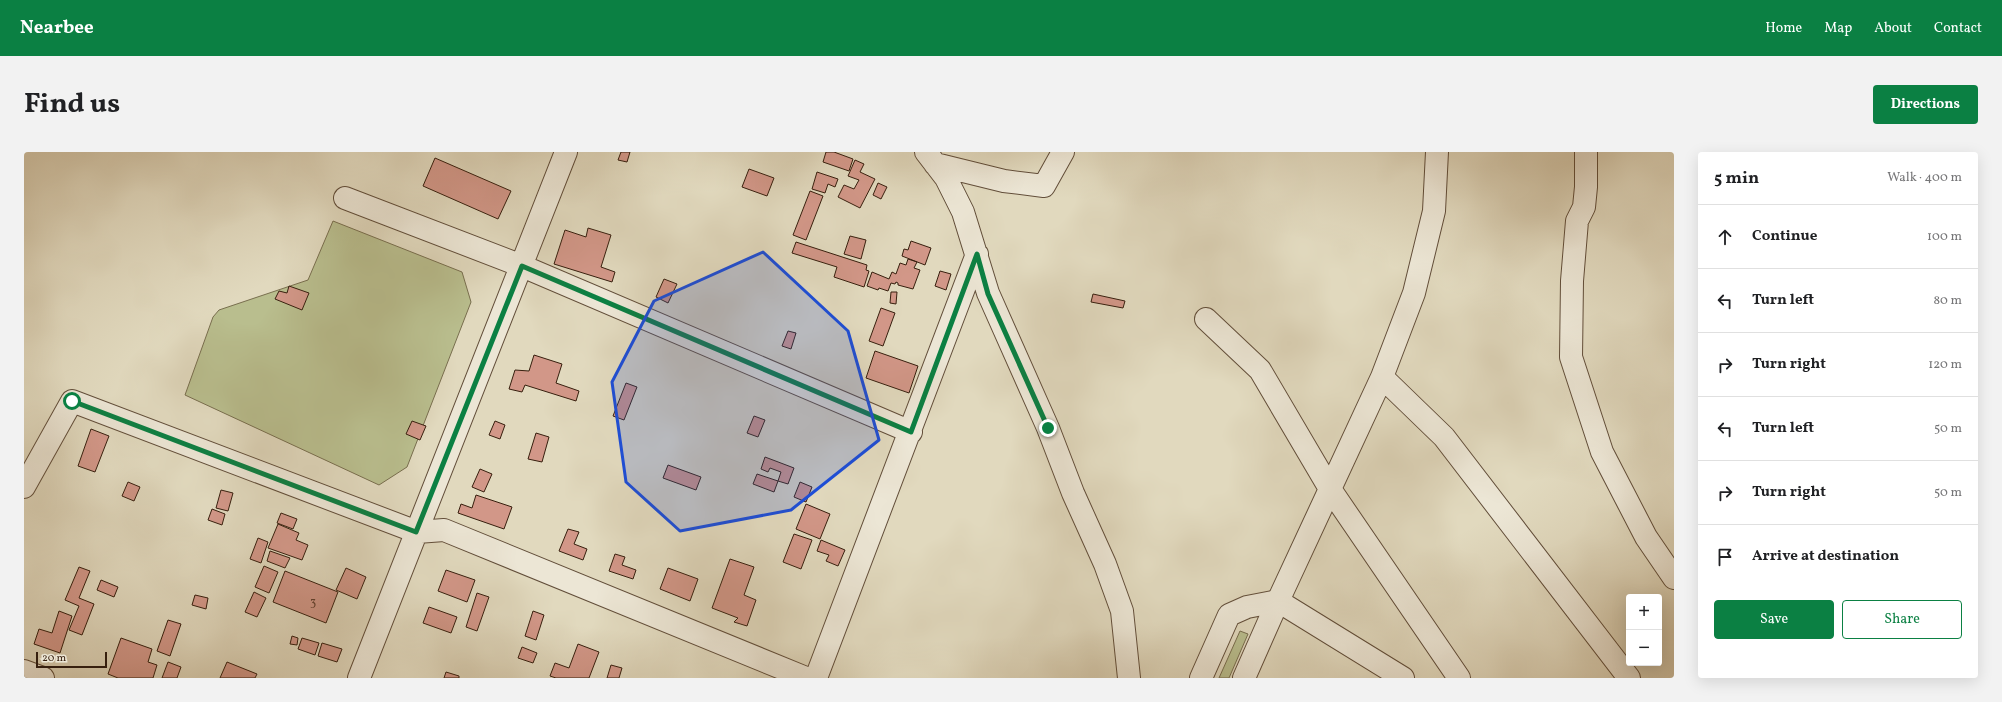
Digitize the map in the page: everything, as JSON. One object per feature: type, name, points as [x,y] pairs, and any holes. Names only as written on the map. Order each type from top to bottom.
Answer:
[{"type":"street","points":[[359,678],[566,152]]},
{"type":"street","points":[[930,158],[1004,181],[1044,186],[1063,152]]},
{"type":"street","points":[[1244,678],[1382,377],[1414,294],[1434,211],[1437,152]]},
{"type":"street","points":[[1586,152],[1586,187],[1584,207],[1577,221],[1572,281],[1571,357],[1602,452],[1642,530],[1674,578]]},
{"type":"street","points":[[930,158],[946,178],[963,212],[988,294],[1048,428],[1073,493],[1105,564],[1122,611],[1129,678]]},
{"type":"street","points":[[345,198],[522,266],[911,432]]},
{"type":"street","points":[[816,678],[911,432],[977,254]]},
{"type":"street","points":[[1206,319],[1260,370],[1330,489],[1459,678]]},
{"type":"street","points":[[1382,377],[1444,437],[1629,678]]},
{"type":"street","points":[[24,487],[72,401],[416,532],[444,530],[806,678]]},
{"type":"street","points":[[1202,678],[1229,615],[1247,607],[1278,601],[1403,678]]},
{"type":"street","points":[[24,671],[43,678]]},
{"type":"highlighted area","points":[[763,252],[848,331],[879,440],[791,510],[680,531],[626,482],[612,382],[654,301]]},
{"type":"green space","points":[[333,221],[462,272],[471,302],[407,467],[379,485],[185,395],[213,317],[219,310],[308,280]]},
{"type":"green space","points":[[1240,631],[1248,634],[1229,678],[1219,678]]},
{"type":"building","points":[[621,152],[630,152],[627,162],[618,160]]},
{"type":"building","points":[[826,152],[834,152],[853,159],[849,171],[823,162]]},
{"type":"building","points":[[435,158],[511,191],[498,219],[423,186]]},
{"type":"building","points":[[855,160],[864,164],[860,172],[875,179],[860,208],[838,197],[844,185],[854,189],[859,180],[848,176]]},
{"type":"building","points":[[749,169],[774,178],[767,196],[742,187]]},
{"type":"building","points":[[817,172],[838,179],[835,187],[828,184],[825,193],[812,189]]},
{"type":"building","points":[[878,183],[887,187],[881,199],[873,195]]},
{"type":"building","points":[[810,191],[823,196],[806,240],[793,235]]},
{"type":"building","points":[[588,228],[611,235],[601,267],[615,272],[612,282],[554,264],[565,230],[586,237]]},
{"type":"building","points":[[850,236],[866,240],[861,259],[844,254]]},
{"type":"building","points":[[911,241],[931,248],[925,265],[902,256],[904,249],[908,250]]},
{"type":"building","points":[[796,242],[867,265],[866,270],[869,271],[864,287],[834,277],[837,267],[792,253]]},
{"type":"building","points":[[908,259],[917,262],[914,268],[920,270],[913,289],[898,285],[896,282],[895,284],[891,283],[888,291],[879,288],[878,290],[867,286],[872,272],[889,279],[892,272],[896,274],[900,263],[906,265]]},
{"type":"building","points":[[940,271],[951,274],[946,290],[935,286]]},
{"type":"building","points":[[664,279],[677,284],[668,303],[656,297]]},
{"type":"building","points":[[289,286],[309,293],[302,310],[275,299],[279,291],[287,293]]},
{"type":"building","points":[[891,292],[897,292],[896,304],[890,303]]},
{"type":"building","points":[[1093,294],[1125,301],[1123,308],[1091,302]]},
{"type":"building","points":[[881,308],[895,313],[883,346],[869,341]]},
{"type":"building","points":[[788,331],[796,333],[791,349],[782,346]]},
{"type":"building","points":[[875,351],[918,366],[909,393],[866,378]]},
{"type":"building","points":[[534,355],[562,364],[556,383],[579,391],[576,401],[525,385],[522,392],[509,389],[515,370],[529,371]]},
{"type":"building","points":[[626,383],[637,387],[624,420],[613,416]]},
{"type":"building","points":[[754,416],[765,420],[758,437],[747,433]]},
{"type":"building","points":[[412,421],[426,426],[420,440],[406,434]]},
{"type":"building","points":[[495,421],[505,425],[500,439],[489,435]]},
{"type":"building","points":[[91,429],[109,436],[95,472],[78,466]]},
{"type":"building","points":[[536,433],[549,437],[542,462],[528,459]]},
{"type":"building","points":[[765,457],[794,468],[788,484],[778,481],[781,472],[770,468],[768,472],[761,469]]},
{"type":"building","points":[[668,465],[701,477],[696,490],[663,478]]},
{"type":"building","points":[[480,469],[492,474],[484,492],[472,487]]},
{"type":"building","points":[[757,474],[778,481],[774,492],[753,484]]},
{"type":"building","points":[[128,482],[140,487],[134,501],[122,496]]},
{"type":"building","points":[[800,482],[812,487],[806,502],[794,497]]},
{"type":"building","points":[[221,490],[233,493],[228,511],[216,508]]},
{"type":"building","points":[[476,495],[512,507],[504,529],[458,513],[461,504],[472,508]]},
{"type":"building","points":[[806,504],[830,514],[820,539],[796,529]]},
{"type":"building","points":[[212,509],[225,514],[222,525],[208,520]]},
{"type":"building","points":[[281,513],[297,519],[293,529],[277,523]]},
{"type":"building","points":[[278,524],[299,533],[296,540],[308,545],[302,560],[268,548]]},
{"type":"building","points":[[568,529],[579,532],[574,544],[587,549],[583,560],[559,551]]},
{"type":"building","points":[[794,534],[812,540],[801,569],[783,562]]},
{"type":"building","points":[[258,538],[268,542],[261,563],[250,559]]},
{"type":"building","points":[[821,540],[845,550],[838,566],[826,561],[829,555],[817,551]]},
{"type":"building","points":[[270,551],[290,558],[285,568],[267,561]]},
{"type":"building","points":[[615,554],[625,557],[622,565],[636,570],[633,579],[609,571]]},
{"type":"building","points":[[730,559],[754,567],[744,595],[756,600],[747,626],[734,622],[738,618],[712,608]]},
{"type":"building","points":[[264,566],[278,572],[269,593],[255,587]]},
{"type":"building","points":[[79,567],[90,571],[79,598],[94,604],[82,635],[69,630],[79,606],[65,600]]},
{"type":"building","points":[[346,568],[366,577],[357,599],[336,590]]},
{"type":"building","points":[[668,568],[698,579],[690,601],[660,589]]},
{"type":"building","points":[[446,570],[475,580],[467,602],[438,591]]},
{"type":"building","points":[[285,571],[338,592],[326,623],[273,602]]},
{"type":"building","points":[[101,580],[118,587],[114,597],[97,590]]},
{"type":"building","points":[[254,592],[266,598],[257,617],[245,612]]},
{"type":"building","points":[[477,593],[489,597],[477,631],[466,627]]},
{"type":"building","points":[[195,595],[208,598],[206,609],[192,605]]},
{"type":"building","points":[[429,607],[457,617],[451,633],[423,623]]},
{"type":"building","points":[[59,611],[72,616],[60,653],[34,644],[39,629],[52,633]]},
{"type":"building","points":[[533,611],[544,615],[536,640],[525,636]]},
{"type":"building","points":[[168,620],[181,624],[170,656],[157,651]]},
{"type":"building","points":[[292,636],[298,638],[297,645],[290,644]]},
{"type":"building","points":[[121,638],[152,649],[148,662],[157,665],[153,678],[118,678],[108,674]]},
{"type":"building","points":[[302,638],[319,643],[315,655],[298,649]]},
{"type":"building","points":[[322,643],[342,649],[337,662],[318,656]]},
{"type":"building","points":[[578,644],[599,652],[589,678],[556,678],[550,676],[555,663],[569,668]]},
{"type":"building","points":[[522,647],[537,653],[533,663],[518,658]]},
{"type":"building","points":[[168,662],[181,667],[177,678],[162,678]]},
{"type":"building","points":[[227,662],[257,674],[255,678],[220,678]]},
{"type":"building","points":[[611,665],[622,668],[619,678],[607,678]]},
{"type":"building","points":[[446,672],[459,676],[459,678],[444,678]]},
{"type":"route","points":[[72,401],[416,532],[522,266],[911,432],[977,254],[988,294],[1048,428]]}]
